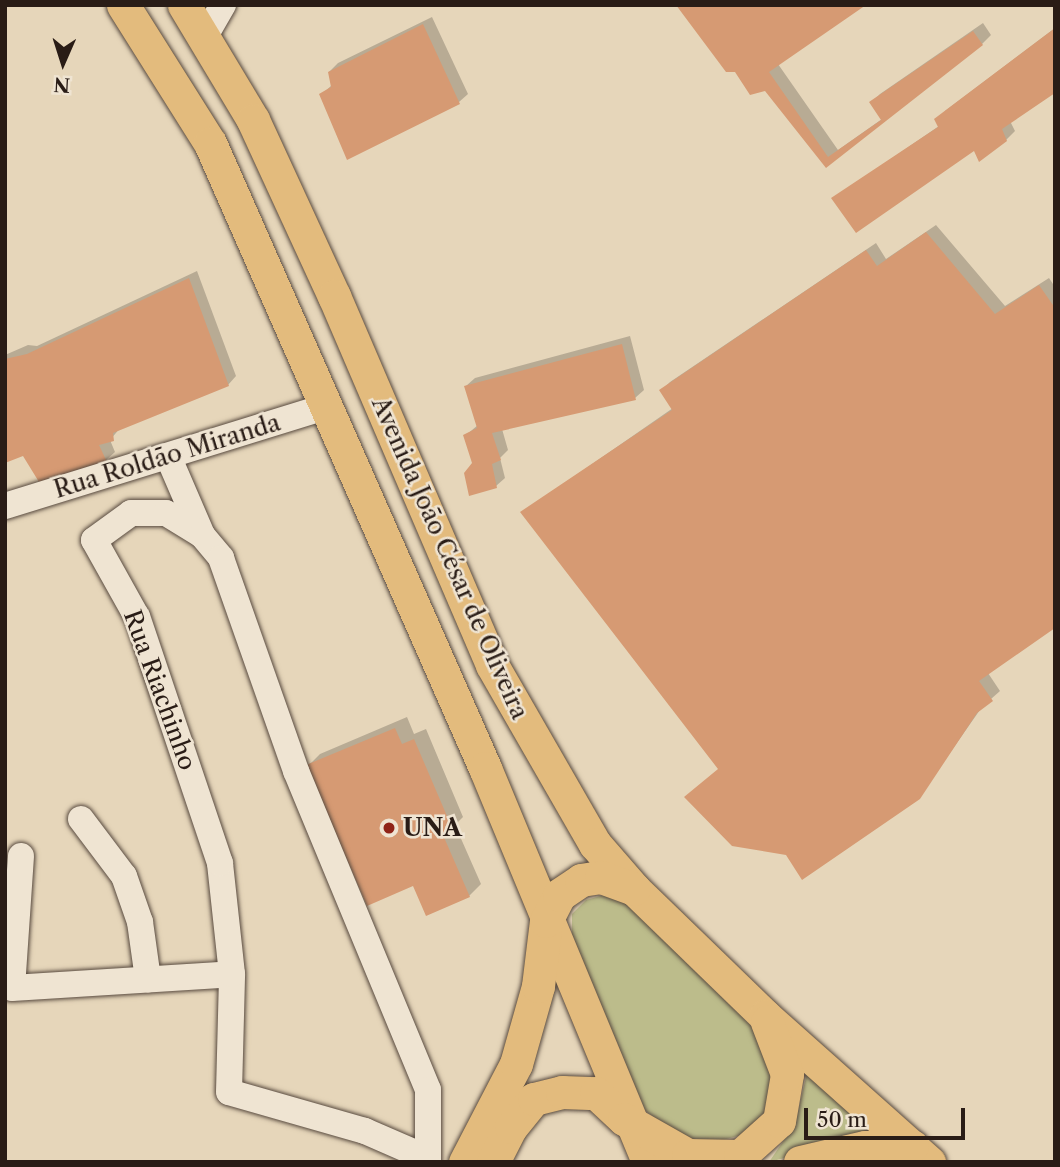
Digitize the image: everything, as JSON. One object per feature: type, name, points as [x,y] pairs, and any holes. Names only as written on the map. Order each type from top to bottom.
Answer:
[{"type":"main road","name":"Avenida João César de Oliveira","points":[[122,5],[210,142],[329,406],[648,1162]]},
{"type":"main road","name":"Avenida João César de Oliveira","points":[[184,5],[253,120],[334,296],[492,665],[595,844],[634,889],[765,1016],[921,1154]]},
{"type":"main road","points":[[465,1162],[516,1064],[528,1030],[546,921],[559,895],[581,880],[601,877],[634,889]]},
{"type":"main road","points":[[493,1162],[511,1127],[534,1100],[562,1092],[596,1093],[632,1125],[688,1155],[740,1156],[761,1141],[779,1121],[788,1074],[765,1016]]},
{"type":"main road","points":[[800,1162],[865,1147],[921,1154]]},
{"type":"street","points":[[205,36],[223,5]]},
{"type":"street","name":"Rua Roldão Miranda","points":[[5,506],[329,406]]},
{"type":"street","points":[[168,456],[202,535]]},
{"type":"street","name":"Rua Riachinho","points":[[131,513],[166,513],[202,535],[221,558],[296,771],[428,1090],[427,1160],[365,1131],[229,1092],[232,974],[220,863],[137,617],[94,540],[131,513]]},
{"type":"street","points":[[81,818],[124,876],[140,922],[148,979]]},
{"type":"street","points":[[21,856],[12,988],[232,974]]},
{"type":"green space","points":[[604,895],[627,902],[753,1024],[773,1081],[768,1114],[745,1134],[719,1141],[695,1140],[669,1130],[645,1110],[572,934],[572,914],[586,900]]},
{"type":"green space","points":[[807,1073],[881,1133],[769,1162],[795,1124]]},
{"type":"building","points":[[676,5],[866,5],[769,72],[828,157],[881,120],[869,102],[973,31],[983,45],[826,168],[765,91],[750,95],[735,72],[726,72]]},
{"type":"building","points":[[423,24],[460,104],[347,160],[319,94],[331,87],[328,72]]},
{"type":"building","points":[[1055,28],[1055,93],[1002,129],[1007,141],[979,162],[974,151],[856,233],[831,198],[938,127],[934,119]]},
{"type":"building","points":[[926,232],[995,314],[1039,285],[1055,308],[1055,628],[979,681],[993,701],[977,713],[920,799],[802,880],[786,855],[732,846],[684,797],[718,769],[520,512],[672,410],[659,390],[866,250],[877,266]]},
{"type":"building","points":[[189,278],[229,386],[113,433],[114,441],[99,445],[107,462],[39,482],[23,456],[5,463],[5,359],[27,354]]},
{"type":"building","points":[[622,344],[636,400],[492,433],[501,460],[492,464],[497,488],[469,496],[464,473],[472,463],[463,435],[477,428],[464,386]]},
{"type":"building","points":[[395,728],[402,744],[414,739],[453,830],[443,835],[470,897],[426,916],[413,886],[367,906],[306,765]]},
{"type":"place","name":"UNA","points":[[389,828]]}]
